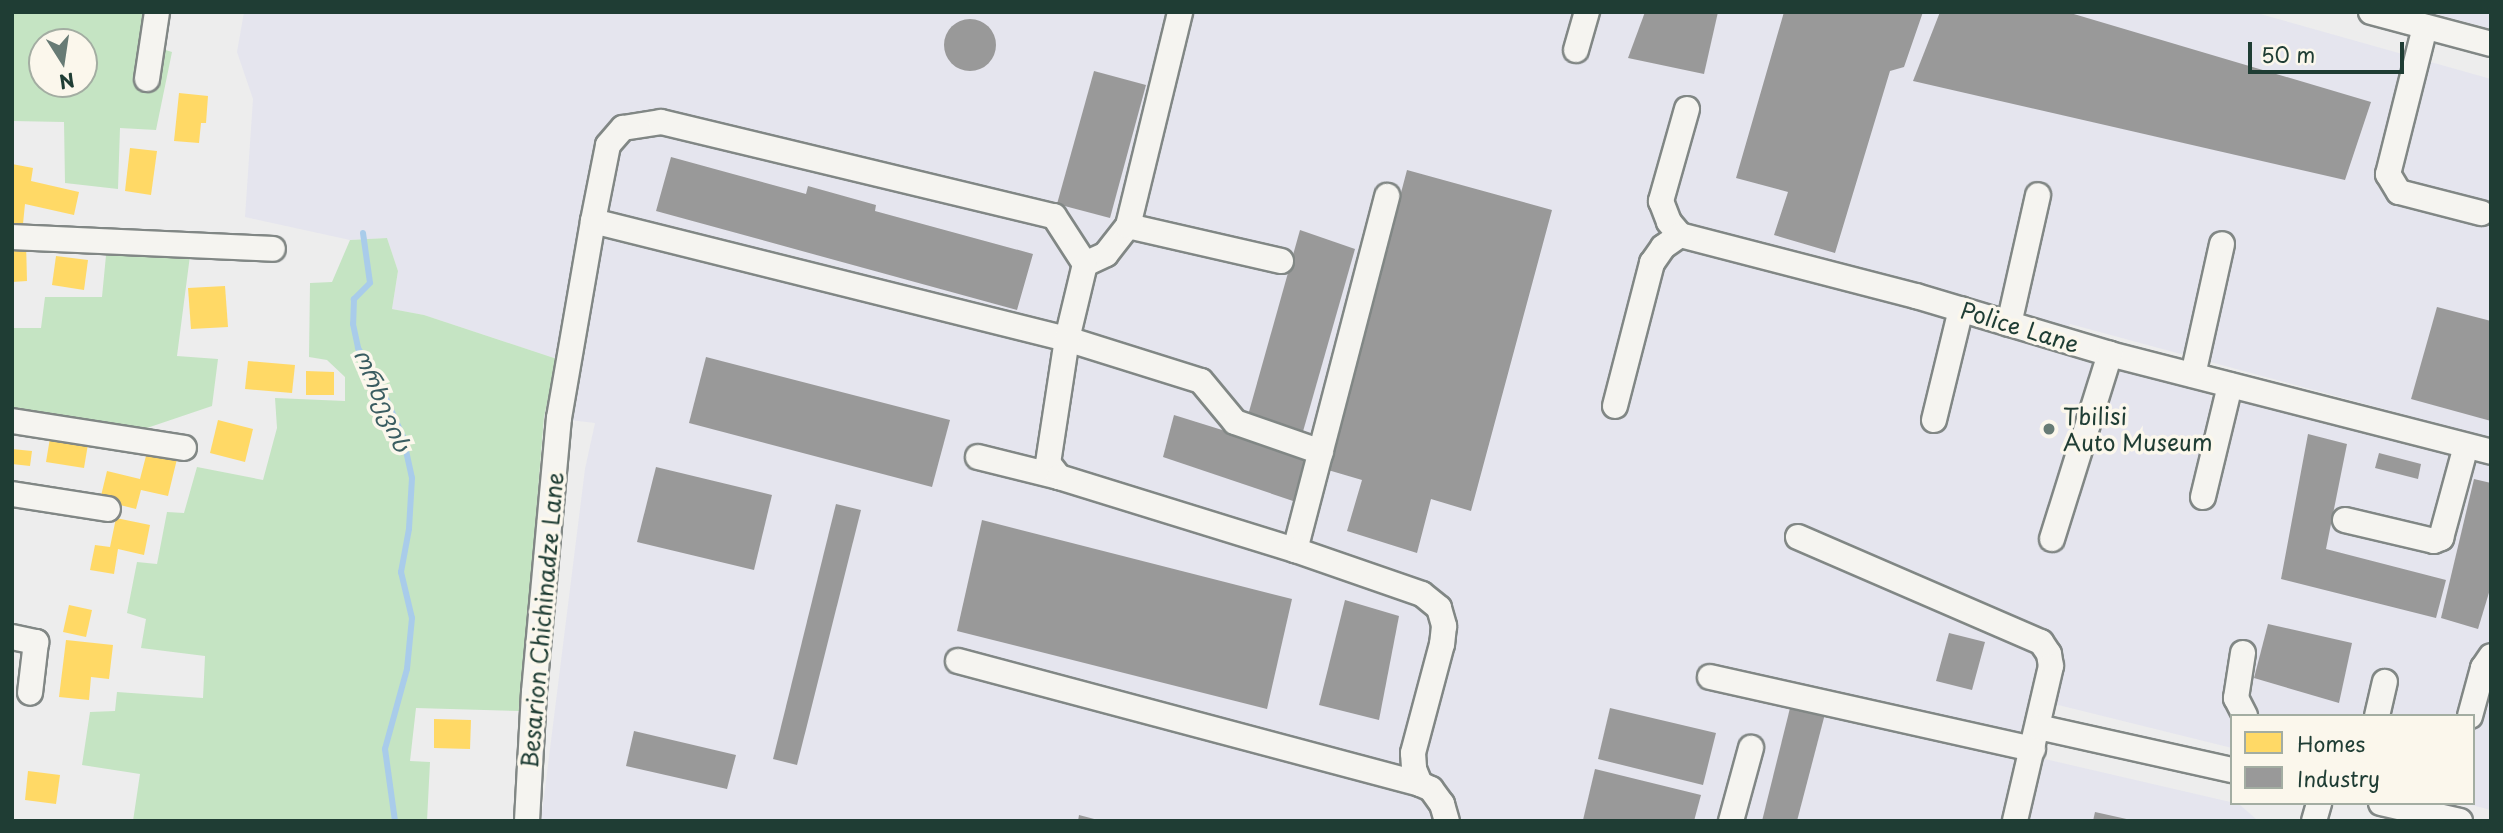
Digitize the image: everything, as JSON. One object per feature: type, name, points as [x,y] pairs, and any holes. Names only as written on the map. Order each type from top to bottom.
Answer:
[{"type":"street","points":[[147,79],[157,12]]},
{"type":"street","points":[[1059,477],[1048,463],[1067,339],[1085,264],[1107,254],[1128,226],[1180,12]]},
{"type":"street","points":[[1576,50],[1587,12]]},
{"type":"street","points":[[2371,12],[2436,23],[2491,44]]},
{"type":"street","points":[[2436,23],[2388,174],[2399,192],[2481,213]]},
{"type":"street","points":[[1615,406],[1651,264],[1663,247],[1680,235],[1668,222],[1661,201],[1687,109]]},
{"type":"street","name":"Besarion Chichinadze Lane","points":[[527,821],[534,692],[559,418],[608,145],[623,128],[661,122],[1054,216],[1085,264]]},
{"type":"street","points":[[2009,324],[2038,195]]},
{"type":"street","points":[[1295,550],[1387,196]]},
{"type":"street","points":[[593,221],[1067,339],[1201,381],[1235,422],[1321,452]]},
{"type":"street","points":[[1128,226],[1281,261]]},
{"type":"street","name":"Police Lane","points":[[1680,235],[1916,296],[2110,354],[2491,452]]},
{"type":"street","points":[[12,237],[273,249]]},
{"type":"street","points":[[2193,375],[2222,244]]},
{"type":"street","points":[[1934,420],[1961,309]]},
{"type":"street","points":[[2052,539],[2110,354]]},
{"type":"street","points":[[2203,496],[2230,385]]},
{"type":"street","points":[[12,421],[184,448]]},
{"type":"street","points":[[2345,520],[2434,541],[2441,538],[2466,446]]},
{"type":"street","points":[[978,457],[1059,477],[1295,550],[1422,594],[1439,608],[1444,626],[1442,644],[1413,753],[1414,769],[1420,784]]},
{"type":"street","points":[[12,494],[108,509]]},
{"type":"street","points":[[1798,537],[2040,642],[2049,654],[2051,666],[2015,821]]},
{"type":"street","points":[[12,637],[36,642],[30,693]]},
{"type":"street","points":[[2243,653],[2236,698],[2244,714]]},
{"type":"street","points":[[2471,714],[2483,668],[2491,656]]},
{"type":"street","points":[[958,661],[1420,784],[1431,789],[1454,819]]},
{"type":"street","points":[[1710,677],[2036,738],[2230,770]]},
{"type":"street","points":[[2377,714],[2385,682]]},
{"type":"street","points":[[1731,821],[1751,748]]},
{"type":"street","points":[[2394,805],[2450,814]]},
{"type":"shaded area","points":[[244,12],[2253,12],[2491,79],[2491,438],[2070,324],[2064,344],[2209,388],[2210,397],[2238,406],[2247,400],[2491,461],[2491,810],[2472,805],[2475,805],[2475,714],[2230,714],[2230,748],[2030,698],[2019,753],[2230,802],[2230,805],[2240,805],[2256,819],[2264,821],[541,821],[585,469],[595,423],[544,417],[557,359],[424,315],[392,309],[398,271],[387,238],[350,240],[245,217],[253,99],[237,52]]},
{"type":"shaded area","points":[[2429,12],[2491,12],[2491,29]]},
{"type":"green space","points":[[12,12],[154,12],[159,48],[172,52],[156,130],[120,128],[118,189],[65,183],[64,122],[12,121]]},
{"type":"green space","points":[[387,238],[398,271],[392,309],[424,315],[557,359],[544,417],[520,711],[416,708],[410,761],[430,762],[427,821],[133,821],[140,774],[82,765],[90,712],[115,711],[117,692],[203,698],[205,656],[141,648],[146,619],[127,613],[137,562],[157,564],[167,512],[184,513],[197,467],[263,480],[277,428],[275,398],[345,401],[345,377],[327,360],[309,357],[310,283],[332,282],[350,240]]},
{"type":"green space","points":[[107,245],[191,248],[177,356],[218,359],[212,406],[147,428],[12,412],[12,328],[41,328],[45,297],[102,297]]},
{"type":"building: Homes","points":[[179,93],[208,96],[206,123],[201,123],[199,143],[174,141]]},
{"type":"building: Homes","points":[[130,148],[157,151],[151,195],[125,191]]},
{"type":"building: Homes","points":[[12,164],[33,168],[31,181],[79,192],[74,215],[25,204],[23,224],[12,223]]},
{"type":"building: Homes","points":[[26,242],[27,281],[12,282],[12,243]]},
{"type":"building: Homes","points":[[56,256],[88,260],[84,290],[52,285]]},
{"type":"building: Homes","points":[[225,286],[228,327],[191,329],[188,288]]},
{"type":"building: Homes","points":[[248,361],[295,365],[292,393],[245,389]]},
{"type":"building: Homes","points":[[306,371],[334,372],[334,395],[306,395]]},
{"type":"building: Homes","points":[[218,420],[253,429],[245,462],[210,453]]},
{"type":"building: Homes","points":[[50,438],[88,444],[84,468],[46,462]]},
{"type":"building: Homes","points":[[12,449],[32,451],[30,466],[12,464]]},
{"type":"building: Homes","points":[[147,452],[177,459],[168,496],[141,490],[136,509],[100,500],[107,471],[140,479]]},
{"type":"building: Homes","points":[[116,518],[150,525],[144,555],[118,549],[114,574],[90,570],[95,545],[110,547]]},
{"type":"building: Homes","points":[[69,605],[92,610],[86,637],[63,632]]},
{"type":"building: Homes","points":[[66,640],[113,645],[109,679],[91,677],[89,700],[59,697]]},
{"type":"building: Homes","points":[[434,719],[471,720],[470,749],[434,748]]},
{"type":"building: Homes","points":[[28,771],[60,775],[56,804],[25,800]]},
{"type":"building: Industry","points":[[1645,12],[1718,12],[1704,74],[1628,58]]},
{"type":"building: Industry","points":[[1784,12],[1923,12],[1904,67],[1890,71],[1835,253],[1774,235],[1788,192],[1736,178]]},
{"type":"building: Industry","points":[[1940,12],[2067,12],[2371,102],[2345,180],[1913,81]]},
{"type":"building: Industry","points":[[970,19],[989,26],[996,45],[989,64],[970,71],[951,64],[944,45],[951,26]]},
{"type":"building: Industry","points":[[1094,71],[1146,85],[1110,218],[1057,204]]},
{"type":"building: Industry","points":[[671,157],[806,194],[808,186],[876,205],[875,211],[1033,254],[1017,310],[656,211]]},
{"type":"building: Industry","points":[[1407,170],[1552,210],[1471,511],[1431,499],[1417,553],[1347,531],[1362,480],[1328,470]]},
{"type":"building: Industry","points":[[1300,230],[1355,249],[1300,442],[1245,426]]},
{"type":"building: Industry","points":[[2437,307],[2491,321],[2491,421],[2411,399]]},
{"type":"building: Industry","points":[[706,357],[950,420],[932,487],[689,423]]},
{"type":"building: Industry","points":[[1174,415],[1315,459],[1302,504],[1163,457]]},
{"type":"building: Industry","points":[[2308,434],[2347,444],[2326,549],[2446,580],[2436,618],[2281,579]]},
{"type":"building: Industry","points":[[2379,453],[2421,464],[2418,479],[2375,468]]},
{"type":"building: Industry","points":[[656,467],[772,495],[754,570],[637,542]]},
{"type":"building: Industry","points":[[2474,479],[2491,483],[2491,586],[2478,629],[2441,618]]},
{"type":"building: Industry","points":[[836,504],[861,510],[797,765],[773,759]]},
{"type":"building: Industry","points":[[982,520],[1292,599],[1267,709],[957,631]]},
{"type":"building: Industry","points":[[1345,600],[1399,616],[1379,720],[1319,705]]},
{"type":"building: Industry","points":[[2268,624],[2352,643],[2339,703],[2254,678]]},
{"type":"building: Industry","points":[[1949,633],[1985,642],[1972,690],[1936,681]]},
{"type":"building: Industry","points":[[1792,700],[1826,710],[1797,821],[1762,821]]},
{"type":"building: Industry","points":[[1610,708],[1716,733],[1703,785],[1598,759]]},
{"type":"building: Industry","points":[[634,731],[736,755],[727,789],[626,766]]},
{"type":"building: Industry","points":[[1595,769],[1701,795],[1694,821],[1583,820]]},
{"type":"building: Industry","points":[[2095,812],[2131,820],[2131,821],[2093,821]]},
{"type":"building: Industry","points":[[1079,815],[1098,820],[1098,821],[1078,821]]},
{"type":"waterway","name":"ორხევის","points":[[363,233],[370,283],[354,299],[353,324],[358,348],[377,378],[403,437],[412,478],[409,529],[401,572],[412,618],[407,669],[385,749],[395,821]]},
{"type":"place","name":"Tbilisi Auto Museum","points":[[2049,429]]}]
